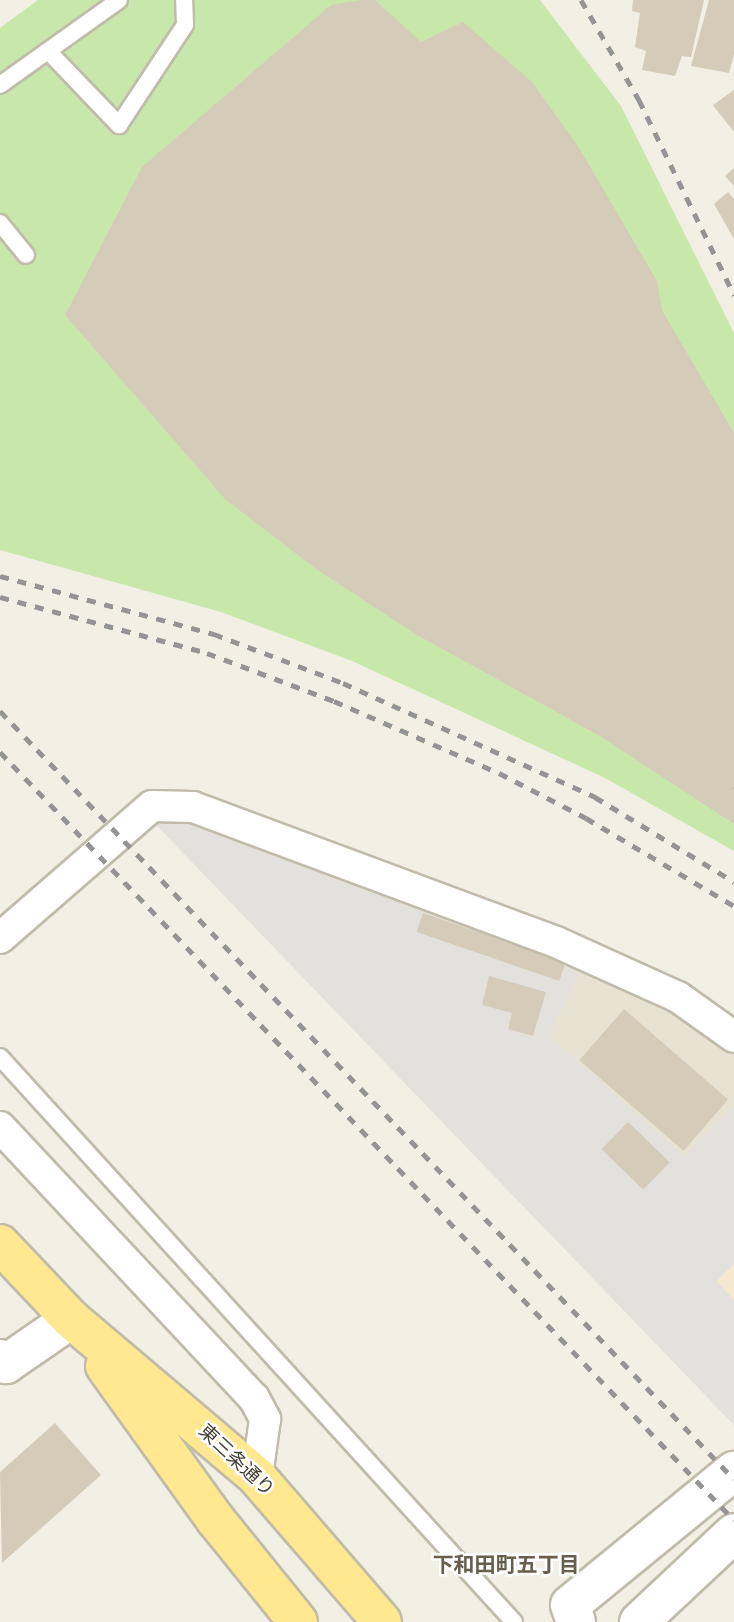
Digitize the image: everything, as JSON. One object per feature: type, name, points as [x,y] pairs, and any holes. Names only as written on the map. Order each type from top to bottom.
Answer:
[{"type":"main road","name":"東三条通り","points":[[0,1244],[71,1319],[257,1477],[382,1622]]},
{"type":"main road","name":"東三条通り","points":[[71,1319],[215,1519],[298,1622]]},
{"type":"street","points":[[0,938],[152,806],[193,807],[556,942],[678,997],[734,1037]]},
{"type":"street","points":[[0,1126],[254,1398],[265,1419],[257,1477]]},
{"type":"street","points":[[0,1359],[6,1364],[71,1319]]},
{"type":"street","points":[[576,1622],[570,1605],[734,1471]]},
{"type":"street","points":[[639,1622],[734,1533]]},
{"type":"lane","points":[[0,85],[119,0]]},
{"type":"lane","points":[[48,51],[119,125],[185,25],[184,0]]},
{"type":"lane","points":[[0,223],[26,255]]},
{"type":"lane","points":[[0,1057],[330,1416],[514,1622]]},
{"type":"shaded area","points":[[167,816],[582,965],[549,1036],[684,1156],[734,1106],[734,1263],[717,1281],[734,1300],[734,1425],[156,825]]},
{"type":"shaded area","points":[[582,965],[666,1008],[734,1055],[734,1106],[685,1157],[548,1036]]},
{"type":"shaded area","points":[[734,1263],[734,1300],[717,1281]]},
{"type":"green space","points":[[38,0],[540,0],[621,106],[734,333],[734,851],[605,778],[352,661],[221,612],[0,550],[0,28]]},
{"type":"building","points":[[375,0],[421,42],[463,22],[532,82],[578,146],[657,281],[662,310],[734,433],[734,824],[600,736],[417,635],[316,569],[225,499],[65,315],[142,167],[331,5]]},
{"type":"building","points":[[633,0],[704,0],[691,57],[682,56],[675,76],[642,70],[646,51],[635,47],[640,13],[632,11]]},
{"type":"building","points":[[709,0],[734,0],[734,54],[729,73],[691,66]]},
{"type":"building","points":[[734,90],[734,132],[713,105]]},
{"type":"building","points":[[734,168],[734,186],[725,176]]},
{"type":"building","points":[[728,192],[734,199],[734,239],[714,204]]},
{"type":"building","points":[[423,913],[566,962],[559,981],[416,932]]},
{"type":"building","points":[[489,976],[546,992],[533,1036],[508,1029],[512,1013],[482,1005]]},
{"type":"building","points":[[624,1009],[728,1100],[684,1151],[579,1060]]},
{"type":"building","points":[[628,1122],[670,1162],[643,1190],[602,1149]]},
{"type":"building","points":[[55,1423],[101,1475],[2,1563],[0,1472]]},
{"type":"railway","points":[[581,0],[639,100],[734,295]]},
{"type":"railway","points":[[0,576],[214,634],[343,683],[595,797],[734,882]]},
{"type":"railway","points":[[0,597],[207,653],[334,701],[499,773],[586,818],[734,906]]},
{"type":"railway","points":[[0,711],[734,1479]]},
{"type":"railway","points":[[0,752],[734,1520]]},
{"type":"district","name":"下和田町五丁目","points":[[506,1566]]}]
